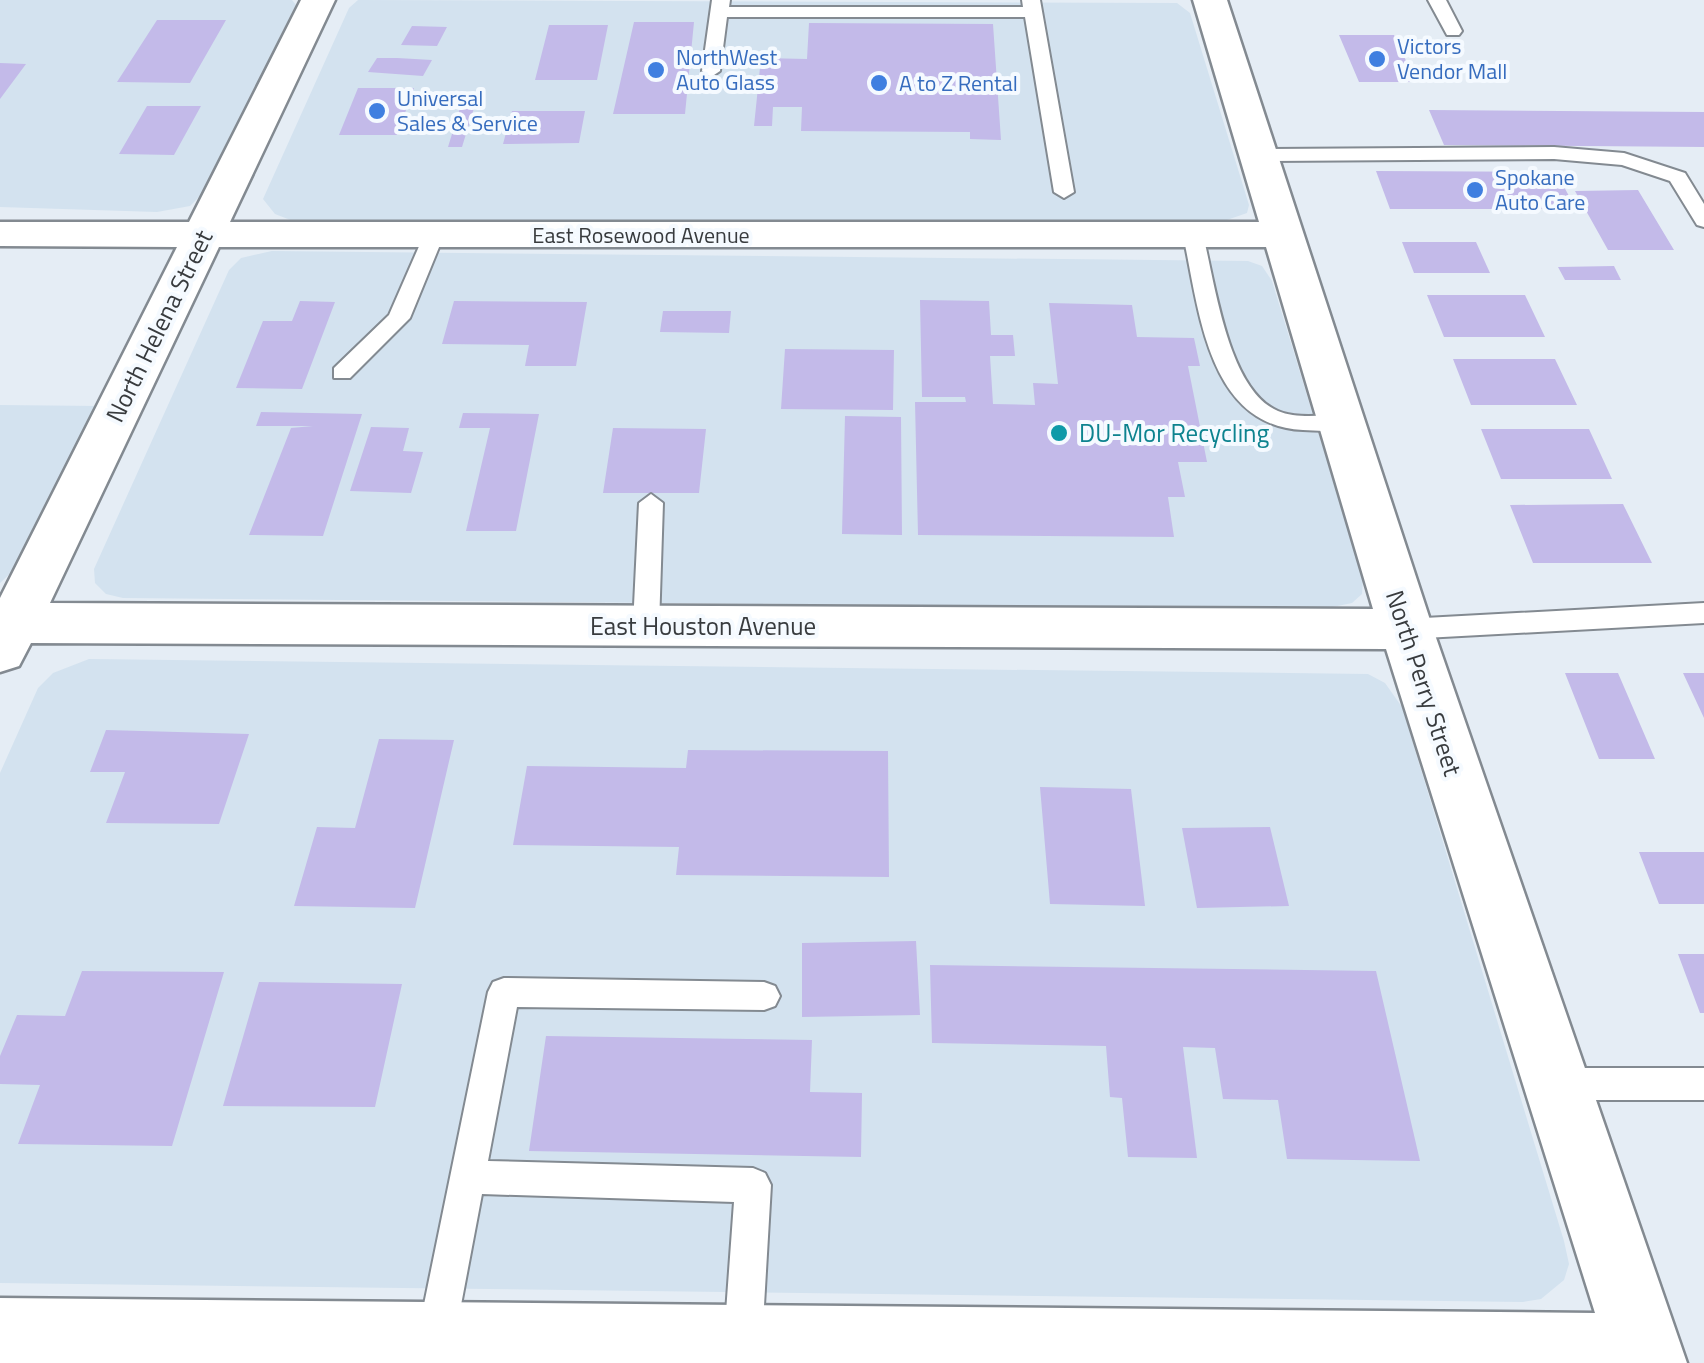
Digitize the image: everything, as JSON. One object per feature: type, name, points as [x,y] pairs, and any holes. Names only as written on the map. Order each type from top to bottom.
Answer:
[{"type":"street","name":"North Helena Street","points":[[4,633],[318,0]]},
{"type":"street","name":"North Perry Street","points":[[1210,0],[1255,155],[1406,630],[1647,1357]]},
{"type":"street","name":"East Rosewood Avenue","points":[[0,234],[1281,235]]},
{"type":"street","name":"East Houston Avenue","points":[[4,633],[646,626],[1406,630]]},
{"type":"street","points":[[0,1335],[433,1351],[742,1342],[1102,1354],[1647,1357]]},
{"type":"lane","points":[[1437,0],[1453,31]]},
{"type":"lane","points":[[711,71],[720,6],[1032,6],[1064,192]]},
{"type":"lane","points":[[1255,155],[1554,152],[1624,158],[1678,176],[1704,220]]},
{"type":"lane","points":[[342,373],[399,318],[434,235]]},
{"type":"lane","points":[[1194,235],[1230,375],[1245,402],[1272,418],[1341,423]]},
{"type":"lane","points":[[646,626],[651,504]]},
{"type":"lane","points":[[1406,630],[1704,613]]},
{"type":"lane","points":[[433,1351],[504,992],[764,996]]},
{"type":"lane","points":[[1557,1084],[1704,1084]]},
{"type":"lane","points":[[467,1177],[753,1185],[742,1342]]},
{"type":"shaded area","points":[[0,0],[292,0],[296,5],[200,196],[190,206],[157,212],[0,207]]},
{"type":"shaded area","points":[[358,0],[1177,3],[1190,13],[1249,205],[1247,213],[1224,221],[293,221],[275,214],[263,199],[349,8]]},
{"type":"shaded area","points":[[272,251],[1248,261],[1262,266],[1272,281],[1363,578],[1362,594],[1352,603],[1323,609],[123,598],[106,594],[95,583],[94,569],[229,270],[241,258]]},
{"type":"shaded area","points":[[0,405],[99,406],[14,570],[0,583]]},
{"type":"shaded area","points":[[89,659],[1368,674],[1385,683],[1402,707],[1564,1241],[1569,1264],[1564,1280],[1541,1299],[1523,1302],[0,1283],[0,773],[38,688],[53,673]]},
{"type":"building","points":[[157,20],[226,20],[190,83],[117,82]]},
{"type":"building","name":"NorthWest Auto Glass","points":[[634,22],[694,22],[685,114],[613,114]]},
{"type":"building","name":"A to Z Rental","points":[[809,23],[993,24],[1001,140],[970,139],[970,132],[801,131],[802,107],[773,107],[772,126],[754,126],[761,58],[807,59]]},
{"type":"building","points":[[549,25],[608,25],[597,80],[535,80]]},
{"type":"building","points":[[412,26],[447,27],[437,46],[401,45]]},
{"type":"building","name":"Victors Vendor Mall","points":[[1339,35],[1394,35],[1416,82],[1359,82]]},
{"type":"building","points":[[377,58],[432,60],[423,76],[368,72]]},
{"type":"building","points":[[0,63],[26,64],[0,99]]},
{"type":"building","name":"Universal Sales & Service","points":[[358,88],[414,88],[397,135],[339,135]]},
{"type":"building","points":[[147,106],[201,106],[174,155],[119,154]]},
{"type":"building","points":[[460,108],[474,108],[462,147],[448,147]]},
{"type":"building","points":[[1429,110],[1704,112],[1704,147],[1444,145]]},
{"type":"building","points":[[512,111],[585,111],[579,143],[503,144]]},
{"type":"building","name":"Spokane Auto Care","points":[[1376,171],[1556,172],[1576,209],[1390,209]]},
{"type":"building","points":[[1638,190],[1674,250],[1608,250],[1575,191]]},
{"type":"building","points":[[1402,242],[1476,242],[1490,273],[1414,273]]},
{"type":"building","points":[[1614,266],[1621,280],[1565,280],[1558,267]]},
{"type":"building","points":[[1427,295],[1525,295],[1545,337],[1444,337]]},
{"type":"building","name":"DU-Mor Recycling","points":[[920,300],[989,301],[991,335],[1013,335],[1015,356],[990,356],[993,404],[1035,405],[1033,383],[1058,384],[1049,303],[1132,305],[1137,337],[1194,338],[1200,366],[1188,366],[1207,462],[1178,462],[1185,497],[1168,497],[1174,537],[918,535],[915,402],[966,402],[965,397],[922,397]]},
{"type":"building","points":[[300,301],[335,302],[302,389],[236,388],[263,321],[292,321]]},
{"type":"building","points":[[454,301],[587,302],[576,366],[525,366],[529,345],[442,344]]},
{"type":"building","points":[[663,311],[731,311],[729,333],[660,332]]},
{"type":"building","points":[[785,349],[894,350],[893,410],[781,409]]},
{"type":"building","points":[[1453,359],[1555,359],[1577,405],[1471,405]]},
{"type":"building","points":[[261,412],[362,414],[323,536],[249,535],[291,428],[313,426],[256,426]]},
{"type":"building","points":[[463,413],[539,414],[516,531],[466,531],[490,428],[459,428]]},
{"type":"building","points":[[845,416],[901,417],[902,535],[842,534]]},
{"type":"building","points":[[371,427],[409,428],[403,451],[423,452],[411,493],[350,491]]},
{"type":"building","points":[[613,428],[706,429],[699,493],[603,493]]},
{"type":"building","points":[[1481,429],[1589,429],[1612,479],[1501,479]]},
{"type":"building","points":[[1623,504],[1652,563],[1533,563],[1510,505]]},
{"type":"building","points":[[1565,673],[1618,673],[1655,759],[1599,759]]},
{"type":"building","points":[[1683,673],[1704,673],[1704,718]]},
{"type":"building","points":[[106,730],[249,734],[219,824],[106,823],[125,772],[90,772]]},
{"type":"building","points":[[379,739],[454,740],[415,908],[294,906],[317,827],[355,828]]},
{"type":"building","points":[[688,750],[888,751],[889,877],[676,875],[679,847],[513,845],[527,766],[686,768]]},
{"type":"building","points":[[1040,787],[1131,789],[1145,906],[1050,904]]},
{"type":"building","points":[[1270,827],[1289,906],[1197,908],[1182,828]]},
{"type":"building","points":[[1639,852],[1704,852],[1704,904],[1659,904]]},
{"type":"building","points":[[916,941],[920,1015],[802,1017],[802,943]]},
{"type":"building","points":[[1678,954],[1704,954],[1704,1013],[1700,1013]]},
{"type":"building","points":[[930,965],[1376,971],[1420,1161],[1287,1159],[1278,1100],[1223,1099],[1215,1048],[1183,1047],[1197,1158],[1128,1157],[1122,1098],[1110,1097],[1106,1046],[932,1043]]},
{"type":"building","points":[[82,971],[224,972],[172,1146],[18,1144],[40,1085],[0,1084],[0,1056],[17,1015],[65,1016]]},
{"type":"building","points":[[259,982],[402,984],[375,1107],[223,1106]]},
{"type":"building","points":[[546,1036],[812,1040],[810,1092],[862,1093],[861,1157],[529,1151]]},
{"type":"place","name":"Victors Vendor Mall","points":[[1377,59]]},
{"type":"place","name":"NorthWest Auto Glass","points":[[656,70]]},
{"type":"place","name":"A to Z Rental","points":[[879,83]]},
{"type":"place","name":"Universal Sales & Service","points":[[377,111]]},
{"type":"place","name":"Spokane Auto Care","points":[[1475,190]]},
{"type":"place","name":"DU-Mor Recycling","points":[[1059,433]]}]
